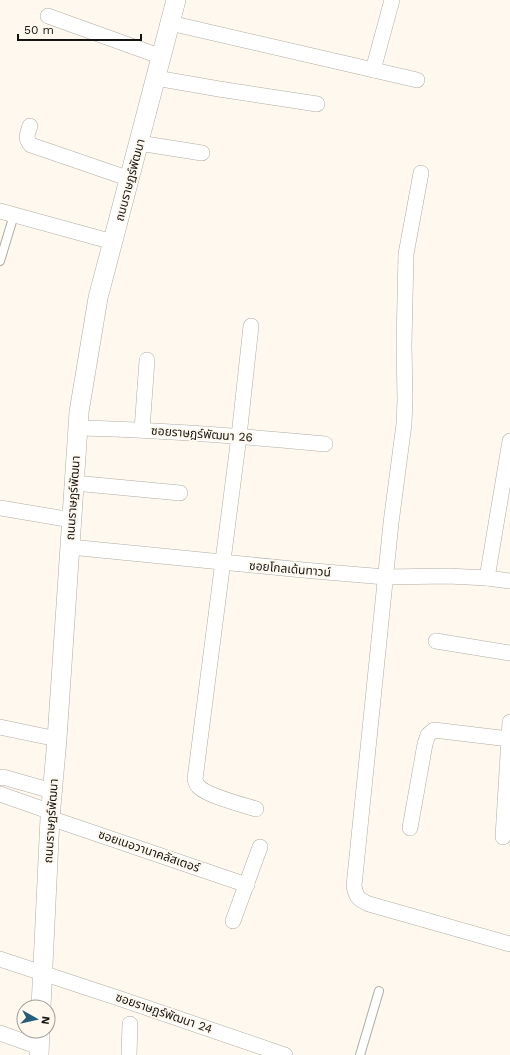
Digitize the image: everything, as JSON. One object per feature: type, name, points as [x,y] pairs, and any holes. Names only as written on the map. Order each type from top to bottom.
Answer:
[{"type":"street","name":"ถนนราษฏร์พัฒนา","points":[[41,999],[52,791],[57,739],[77,428],[83,383],[98,298],[114,242],[176,0]]},
{"type":"street","points":[[373,70],[392,0]]},
{"type":"street","points":[[48,16],[162,57]]},
{"type":"street","points":[[170,23],[416,80]]},
{"type":"street","points":[[156,78],[317,104]]},
{"type":"street","points":[[30,126],[27,141],[31,145],[130,179]]},
{"type":"street","points":[[139,143],[202,153]]},
{"type":"street","points":[[421,173],[406,254],[404,424],[385,577],[354,886],[355,894],[360,901],[510,944]]},
{"type":"street","points":[[7,213],[114,242]]},
{"type":"street","points":[[251,326],[239,436],[195,779],[196,784],[208,793],[256,809]]},
{"type":"street","points":[[142,430],[147,360]]},
{"type":"street","name":"ซอยราษฎร์พัฒนา 26","points":[[77,428],[142,430],[239,436],[325,444]]},
{"type":"street","points":[[486,578],[510,441]]},
{"type":"street","points":[[74,483],[180,493]]},
{"type":"street","points":[[0,508],[72,520]]},
{"type":"street","name":"ซอยโกลเด้นทาวน์","points":[[70,547],[385,577],[448,576],[510,581]]},
{"type":"street","points":[[436,641],[510,653]]},
{"type":"street","points":[[503,837],[510,722]]},
{"type":"street","points":[[0,727],[57,739]]},
{"type":"street","points":[[410,828],[425,744],[428,735],[434,730],[509,739]]},
{"type":"street","points":[[0,778],[52,791]]},
{"type":"street","name":"ซอยเนอวานาคลัสเตอร์","points":[[0,794],[51,815],[247,885]]},
{"type":"street","points":[[234,921],[260,847]]},
{"type":"street","name":"ซอยราษฎร์พัฒนา 24","points":[[0,959],[285,1055]]},
{"type":"street","points":[[129,1055],[130,1024]]},
{"type":"street","points":[[0,1033],[39,1044]]},
{"type":"lane","points":[[0,261],[7,213]]},
{"type":"lane","points":[[360,1055],[379,991]]}]
